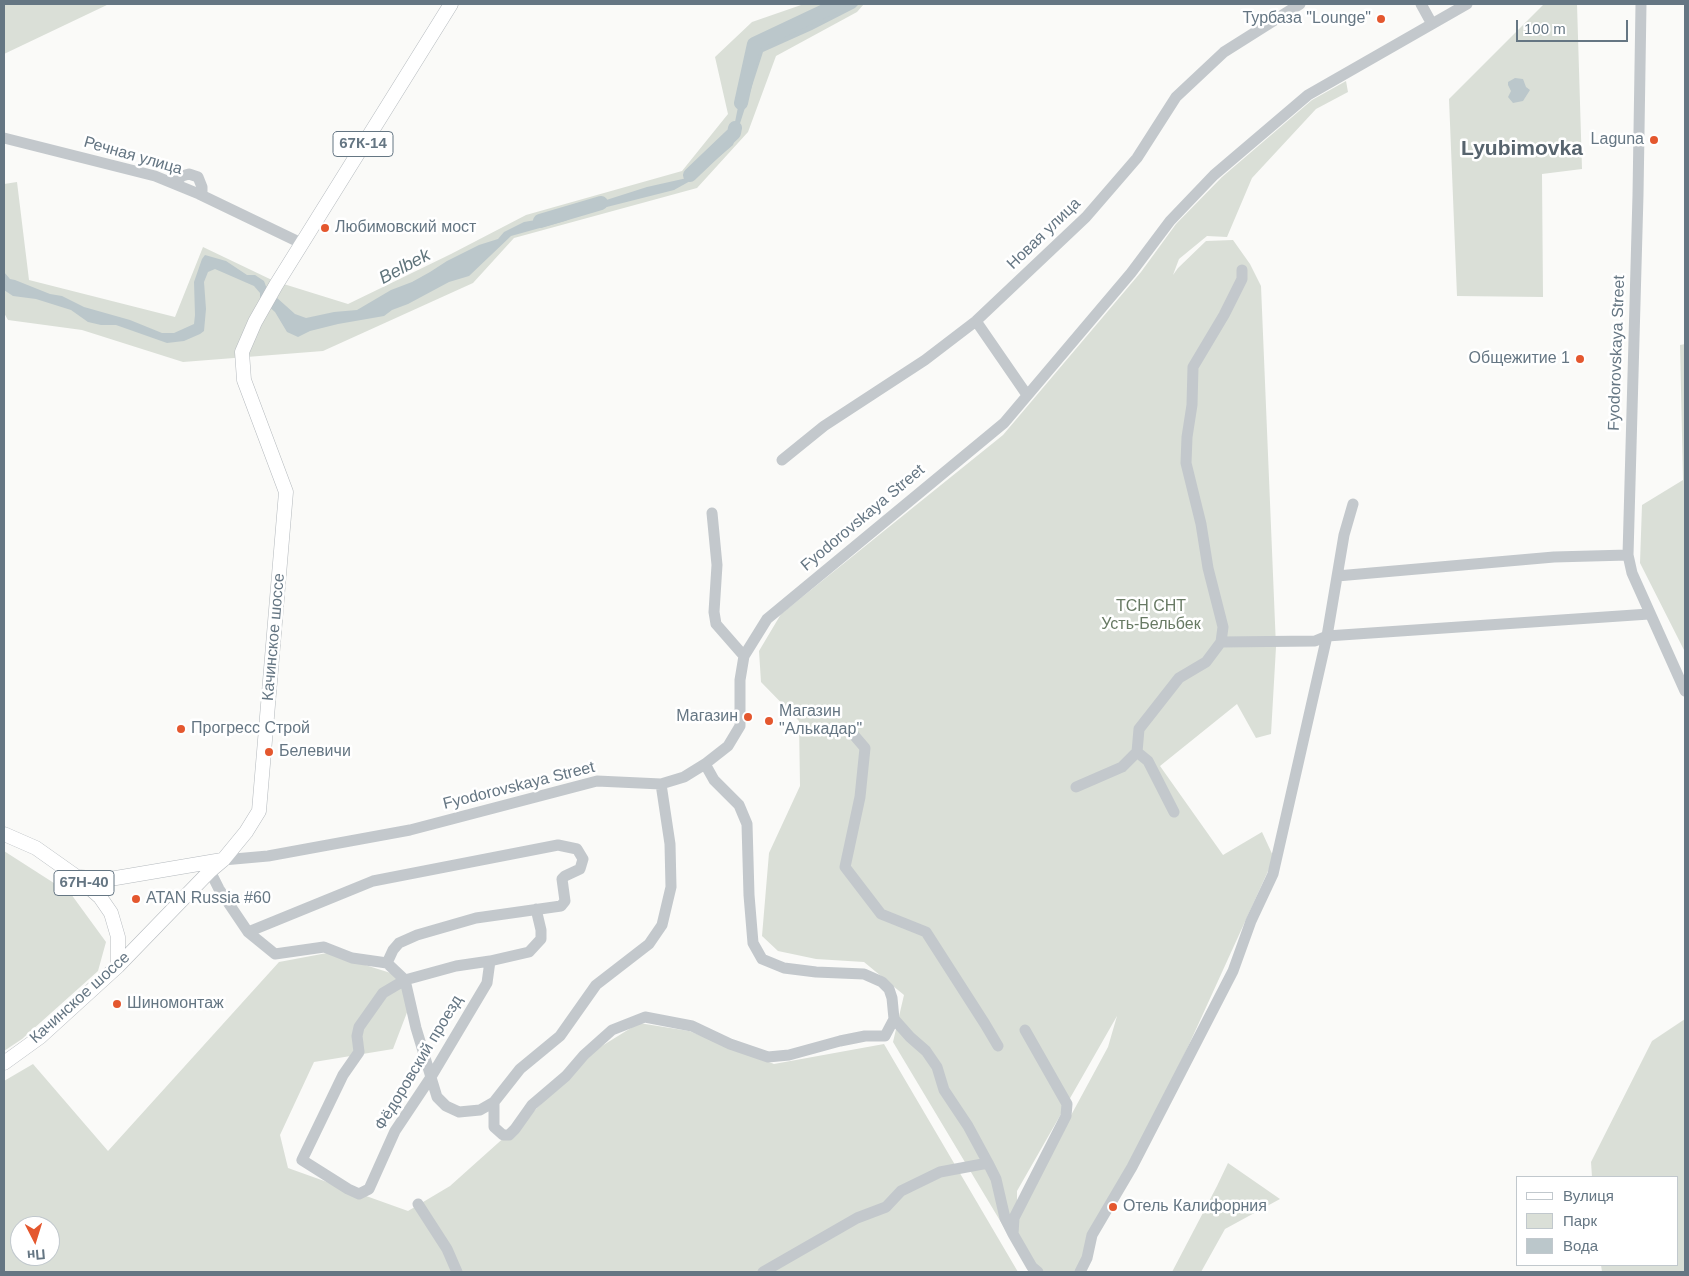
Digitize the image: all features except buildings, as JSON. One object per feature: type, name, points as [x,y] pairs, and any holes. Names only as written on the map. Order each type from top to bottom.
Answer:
[{"type":"main road","name":"67К-14","points":[[303,244],[452,4]]},
{"type":"main road","name":"Качинское шоссе","points":[[4,1063],[40,1037],[118,966],[223,860],[246,832],[259,811],[286,492],[244,380],[242,352],[255,322],[276,285],[303,244]]},
{"type":"main road","name":"67H-40","points":[[4,834],[36,848],[77,877],[100,897],[111,913],[118,937],[118,966]]},
{"type":"main road","name":"67H-40","points":[[77,877],[110,879],[223,860]]},
{"type":"street","name":"Новая улица","points":[[782,460],[824,426],[925,360],[976,321],[1086,218],[1137,158],[1176,97],[1224,52],[1300,4]]},
{"type":"street","points":[[1421,4],[1432,24]]},
{"type":"street","name":"Fyodorovskaya Street","points":[[223,860],[268,856],[410,830],[597,781],[661,784],[684,777],[705,764],[728,746],[740,726],[740,680],[744,656],[767,619],[1004,423],[1131,273],[1170,221],[1214,175],[1308,95],[1467,4]]},
{"type":"street","name":"Fyodorovskaya Street","points":[[1641,4],[1638,195],[1628,555],[1632,573],[1649,614],[1685,691]]},
{"type":"street","name":"Речная улица","points":[[4,138],[155,176],[202,195],[303,244]]},
{"type":"street","points":[[1076,787],[1122,767],[1137,752],[1138,729],[1180,678],[1206,662],[1221,642],[1223,627],[1208,568],[1201,524],[1186,462],[1187,437],[1192,405],[1193,367],[1224,315],[1242,279],[1242,270]]},
{"type":"street","points":[[976,321],[1027,395]]},
{"type":"street","points":[[1080,1272],[1087,1258],[1092,1235],[1132,1167],[1232,971],[1250,921],[1273,874],[1327,636],[1344,535],[1353,504]]},
{"type":"street","points":[[712,513],[717,565],[714,612],[716,624],[744,656]]},
{"type":"street","points":[[1337,576],[1554,557],[1628,555]]},
{"type":"street","points":[[1221,642],[1316,641],[1327,636],[1649,614]]},
{"type":"street","points":[[853,734],[864,748],[860,797],[845,867],[881,914],[926,932],[986,1024],[998,1046]]},
{"type":"street","points":[[1137,752],[1148,761],[1174,812]]},
{"type":"street","points":[[494,1102],[494,1127],[503,1135],[509,1135],[532,1105],[566,1076],[584,1055],[612,1030],[644,1017],[692,1026],[730,1044],[768,1057],[789,1055],[857,1038],[885,1036],[894,1019],[892,998],[882,982],[864,974],[816,972],[784,968],[762,959],[753,942],[749,895],[747,824],[739,805],[714,780],[705,764]]},
{"type":"street","points":[[210,871],[219,889],[248,932],[275,954],[324,947],[352,958],[387,963],[405,980],[416,1028],[436,1097],[446,1106],[459,1112],[480,1110],[494,1102],[520,1069],[560,1036],[596,985],[650,944],[662,925],[671,887],[670,844],[661,784]]},
{"type":"street","points":[[248,932],[373,881],[558,845],[577,849],[584,859],[580,869],[562,879],[565,901],[561,906],[476,918],[416,935],[399,943],[393,950],[387,963]]},
{"type":"street","points":[[405,980],[456,966],[529,952],[541,939],[536,909]]},
{"type":"street","name":"Фёдоровский проезд","points":[[405,980],[383,992],[359,1028],[357,1036],[359,1052],[343,1075],[302,1160],[359,1194],[369,1189],[395,1132],[431,1077],[487,983],[490,961]]},
{"type":"street","points":[[894,1019],[926,1051],[937,1067],[944,1090],[968,1126],[996,1179],[1005,1218],[1032,1267],[1038,1272]]},
{"type":"street","points":[[1013,1234],[1014,1218],[1066,1116],[1067,1104],[1025,1030]]},
{"type":"street","points":[[763,1272],[856,1218],[886,1207],[901,1191],[940,1172],[988,1163]]},
{"type":"street","points":[[418,1204],[447,1249],[457,1272]]},
{"type":"green space","points":[[4,4],[109,4],[4,54]]},
{"type":"green space","points":[[804,4],[864,4],[857,12],[776,56],[748,132],[697,188],[514,238],[473,283],[323,351],[183,362],[82,330],[8,320],[4,313],[4,184],[17,182],[29,280],[175,317],[203,247],[274,281],[348,304],[526,215],[682,171],[728,114],[715,57],[752,22]]},
{"type":"green space","points":[[1544,4],[1577,4],[1582,169],[1542,174],[1543,297],[1457,296],[1449,99]]},
{"type":"green space","name":"ТСН СНТ Усть-Бельбек","points":[[1346,81],[1348,92],[1316,109],[1252,178],[1227,237],[1207,236],[1179,259],[1173,275],[1206,241],[1233,240],[1250,264],[1261,286],[1276,647],[1271,734],[1256,738],[1237,704],[1160,766],[1223,855],[1262,832],[1274,858],[1187,1049],[1077,1272],[1040,1272],[1017,1249],[893,1042],[904,995],[864,962],[816,959],[778,951],[762,936],[769,853],[800,786],[799,721],[761,682],[759,651],[781,614],[1003,435],[1141,272],[1176,224],[1222,177],[1312,100]],"holes":[[[1117,1016],[1108,1047],[1017,1215],[1017,1191]]]},
{"type":"green space","points":[[1685,344],[1685,652],[1640,563],[1642,505],[1683,480],[1680,345]]},
{"type":"green space","points":[[4,851],[71,894],[106,942],[98,971],[22,1039],[4,1051]]},
{"type":"green space","points":[[327,953],[397,975],[411,1002],[393,1049],[314,1062],[280,1135],[288,1168],[408,1211],[450,1186],[536,1109],[597,1049],[639,1023],[689,1031],[774,1064],[884,1044],[1018,1272],[4,1272],[4,1081],[33,1064],[108,1151],[279,962]]},
{"type":"green space","points":[[1685,1019],[1685,1272],[1602,1272],[1601,1266],[1679,1266],[1679,1176],[1592,1176],[1591,1162],[1652,1041]]},
{"type":"green space","points":[[1228,1163],[1280,1199],[1225,1229],[1201,1272],[1172,1272],[1217,1186]]},
{"type":"water","points":[[839,4],[859,4],[855,8],[812,30],[763,52],[733,145],[692,180],[674,190],[583,213],[565,221],[511,236],[469,276],[449,282],[408,304],[392,310],[384,316],[338,324],[310,331],[298,337],[287,332],[275,312],[260,299],[260,293],[254,286],[215,269],[208,272],[204,282],[206,309],[204,331],[184,341],[167,343],[116,325],[101,325],[88,322],[71,310],[36,299],[13,296],[4,290],[4,272],[10,279],[50,294],[62,296],[84,307],[130,320],[162,333],[174,333],[194,324],[194,282],[205,255],[226,261],[247,275],[255,275],[264,281],[267,289],[295,314],[306,318],[334,312],[357,310],[391,290],[412,282],[447,261],[479,245],[498,239],[504,232],[524,222],[553,217],[647,187],[687,178],[690,169],[702,164],[733,132],[754,44]]},
{"type":"water","points":[[1515,78],[1523,79],[1526,87],[1530,90],[1523,101],[1513,103],[1508,97],[1511,91],[1508,82]]},
{"type":"waterway","name":"Belbek","points":[[741,103],[754,44],[839,4]]},
{"type":"waterway","name":"Belbek","points":[[690,175],[734,133],[735,128]]},
{"type":"waterway","name":"Belbek","points":[[540,221],[601,203]]},
{"type":"place","name":"Турбаза \"Lounge\"","points":[[1381,19]]},
{"type":"place","name":"Laguna","points":[[1654,140]]},
{"type":"place","name":"Любимовский мост","points":[[325,228]]},
{"type":"place","name":"Общежитие 1","points":[[1580,359]]},
{"type":"place","name":"Магазин","points":[[748,717]]},
{"type":"place","name":"Магазин \"Алькадар\"","points":[[769,721]]},
{"type":"place","name":"Прогресс Строй","points":[[181,729]]},
{"type":"place","name":"Белевичи","points":[[269,752]]},
{"type":"place","name":"ATAN Russia #60","points":[[136,899]]},
{"type":"place","name":"Шиномонтаж","points":[[117,1004]]},
{"type":"place","name":"Отель Калифорния","points":[[1113,1207]]},
{"type":"district","name":"Lyubimovka","points":[[1522,149]]}]
